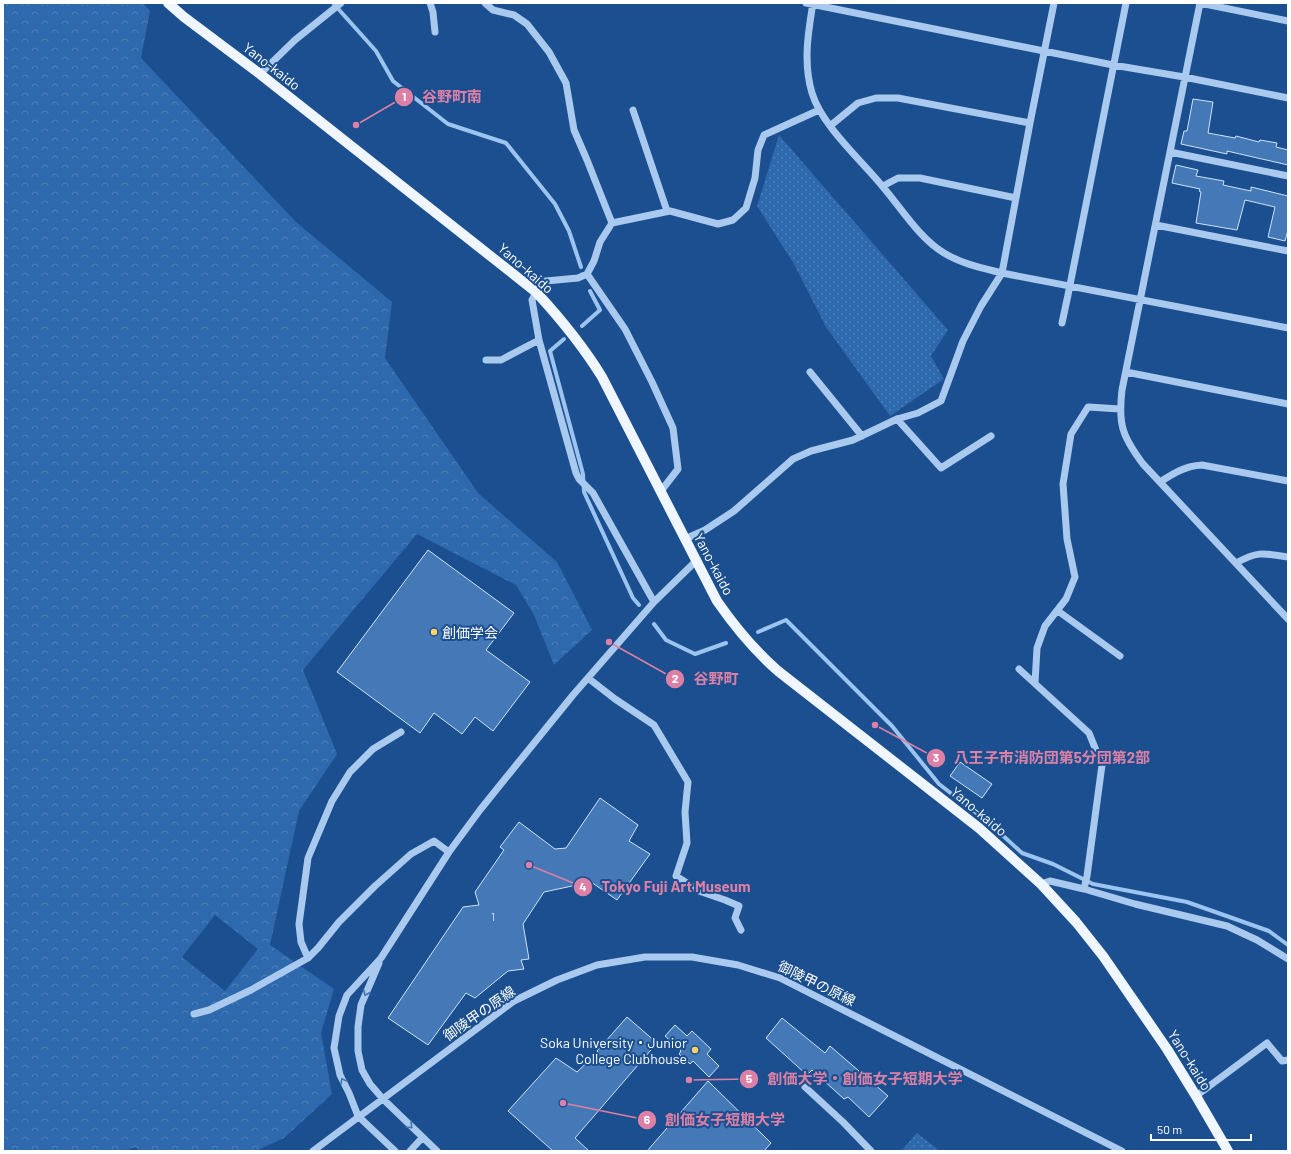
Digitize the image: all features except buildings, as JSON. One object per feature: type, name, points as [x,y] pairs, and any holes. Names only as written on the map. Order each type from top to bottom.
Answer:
[{"type":"main road","name":"Yano-kaido","points":[[168,3],[536,292],[552,309],[590,357],[602,377],[717,601],[737,628],[763,657],[829,711],[979,828],[1041,884],[1076,922],[1103,956],[1167,1049],[1228,1151]]},
{"type":"street","points":[[260,74],[295,40],[330,10],[341,3]]},
{"type":"street","points":[[430,3],[435,32]]},
{"type":"street","points":[[485,3],[493,10],[514,15],[527,24],[549,52],[566,83],[574,130],[588,160],[612,223]]},
{"type":"street","points":[[685,539],[705,530],[734,511],[793,459],[811,451],[853,440],[897,419],[918,413],[941,402],[963,341],[981,306],[1002,272],[1054,3]]},
{"type":"street","points":[[1062,323],[1126,3]]},
{"type":"street","points":[[1288,21],[1200,3],[1184,77],[1120,409],[1122,429],[1126,439],[1143,464],[1288,619]]},
{"type":"street","points":[[1288,98],[1184,77],[1113,65],[811,4],[806,58],[812,93],[819,110],[830,126],[883,186],[927,240],[944,253],[965,264],[1288,328]]},
{"type":"street","points":[[830,126],[858,103],[876,98],[898,98],[1030,122]]},
{"type":"street","points":[[633,110],[667,211]]},
{"type":"street","points":[[654,602],[593,493],[579,479],[576,473],[539,340],[532,300],[536,292],[546,281],[578,278],[587,274],[594,261],[600,242],[612,223],[667,211],[718,224],[733,220],[746,208],[755,178],[758,150],[764,135],[819,110]]},
{"type":"street","points":[[1170,152],[1288,176]]},
{"type":"street","points":[[883,186],[898,178],[920,178],[1016,198]]},
{"type":"street","points":[[1156,224],[1288,251]]},
{"type":"street","points":[[587,274],[625,329],[673,428],[678,469],[661,490]]},
{"type":"street","points":[[486,360],[501,360],[539,340]]},
{"type":"street","points":[[810,372],[862,436]]},
{"type":"street","points":[[1126,372],[1288,404]]},
{"type":"street","points":[[1035,683],[1037,648],[1045,626],[1066,599],[1075,577],[1067,538],[1063,484],[1070,434],[1088,407],[1120,409]]},
{"type":"street","points":[[897,419],[942,468],[991,436]]},
{"type":"street","points":[[1160,482],[1182,469],[1202,465],[1288,481]]},
{"type":"street","points":[[1236,563],[1250,556],[1260,554],[1288,557]]},
{"type":"street","points":[[437,1151],[383,1099],[370,1084],[362,1070],[358,1051],[358,1027],[361,1005],[381,958],[449,852],[485,804],[588,678],[654,602],[696,561]]},
{"type":"street","points":[[1058,610],[1120,656]]},
{"type":"street","points":[[1019,669],[1089,733],[1102,765],[1088,876],[1084,887]]},
{"type":"street","points":[[588,678],[615,699],[654,725],[688,782],[685,812],[686,843],[676,876],[700,891],[739,906],[735,918],[741,930]]},
{"type":"street","points":[[308,958],[301,942],[298,924],[308,858],[332,801],[350,772],[373,749],[400,732]]},
{"type":"street","points":[[194,1014],[209,1010],[244,993],[308,958],[339,922],[375,886],[411,854],[434,841],[449,852]]},
{"type":"street","points":[[1041,884],[1050,881],[1084,887],[1135,904],[1227,926],[1257,940],[1288,959]]},
{"type":"street","name":"御陵甲の原線","points":[[313,1151],[514,1001],[557,980],[597,965],[645,957],[692,957],[738,965],[780,978],[1122,1151]]},
{"type":"street","points":[[381,958],[347,995],[339,1016],[334,1048],[340,1075],[358,1116],[396,1151]]},
{"type":"street","points":[[1196,1096],[1267,1043],[1282,1060],[1288,1060]]},
{"type":"street","points":[[805,1087],[843,1122],[871,1151]]},
{"type":"street","points":[[410,1151],[422,1138]]},
{"type":"green space","points":[[3,3],[143,3],[150,11],[141,58],[296,222],[392,302],[385,358],[478,493],[557,562],[592,630],[554,665],[534,615],[516,585],[417,534],[303,670],[337,754],[299,811],[270,945],[334,989],[321,1033],[332,1094],[284,1138],[256,1151],[140,1151],[135,1147],[126,1151],[3,1151]],"holes":[[[215,915],[258,949],[225,991],[182,957]]]},
{"type":"green space","points":[[779,135],[948,330],[931,356],[944,379],[890,416],[826,327],[794,264],[757,206]]},
{"type":"green space","points":[[917,1133],[940,1151],[901,1151]]},
{"type":"waterway","points":[[333,3],[376,51],[393,81],[448,124],[506,143],[555,204],[569,231],[581,267]]},
{"type":"waterway","points":[[582,326],[600,310],[590,291]]},
{"type":"waterway","points":[[564,339],[550,351],[583,474],[584,492],[633,598],[639,605]]},
{"type":"waterway","points":[[758,632],[786,620],[892,726],[939,784],[988,822],[1022,853],[1053,864],[1093,884],[1187,902],[1269,931],[1288,945]]},
{"type":"waterway","points":[[654,624],[666,640],[695,654],[726,643]]},
{"type":"place","name":"谷野町南","points":[[356,125]]},
{"type":"place","name":"創価学会","points":[[434,632]]},
{"type":"place","name":"谷野町","points":[[609,642]]},
{"type":"place","name":"八王子市消防団第5分団第2部","points":[[875,725]]},
{"type":"place","name":"Tokyo Fuji Art Museum","points":[[529,865]]},
{"type":"place","name":"Soka University・Junior College Clubhouse","points":[[695,1050]]},
{"type":"place","name":"創価大学・創価女子短期大学","points":[[689,1080]]},
{"type":"place","name":"創価女子短期大学","points":[[563,1103]]}]
